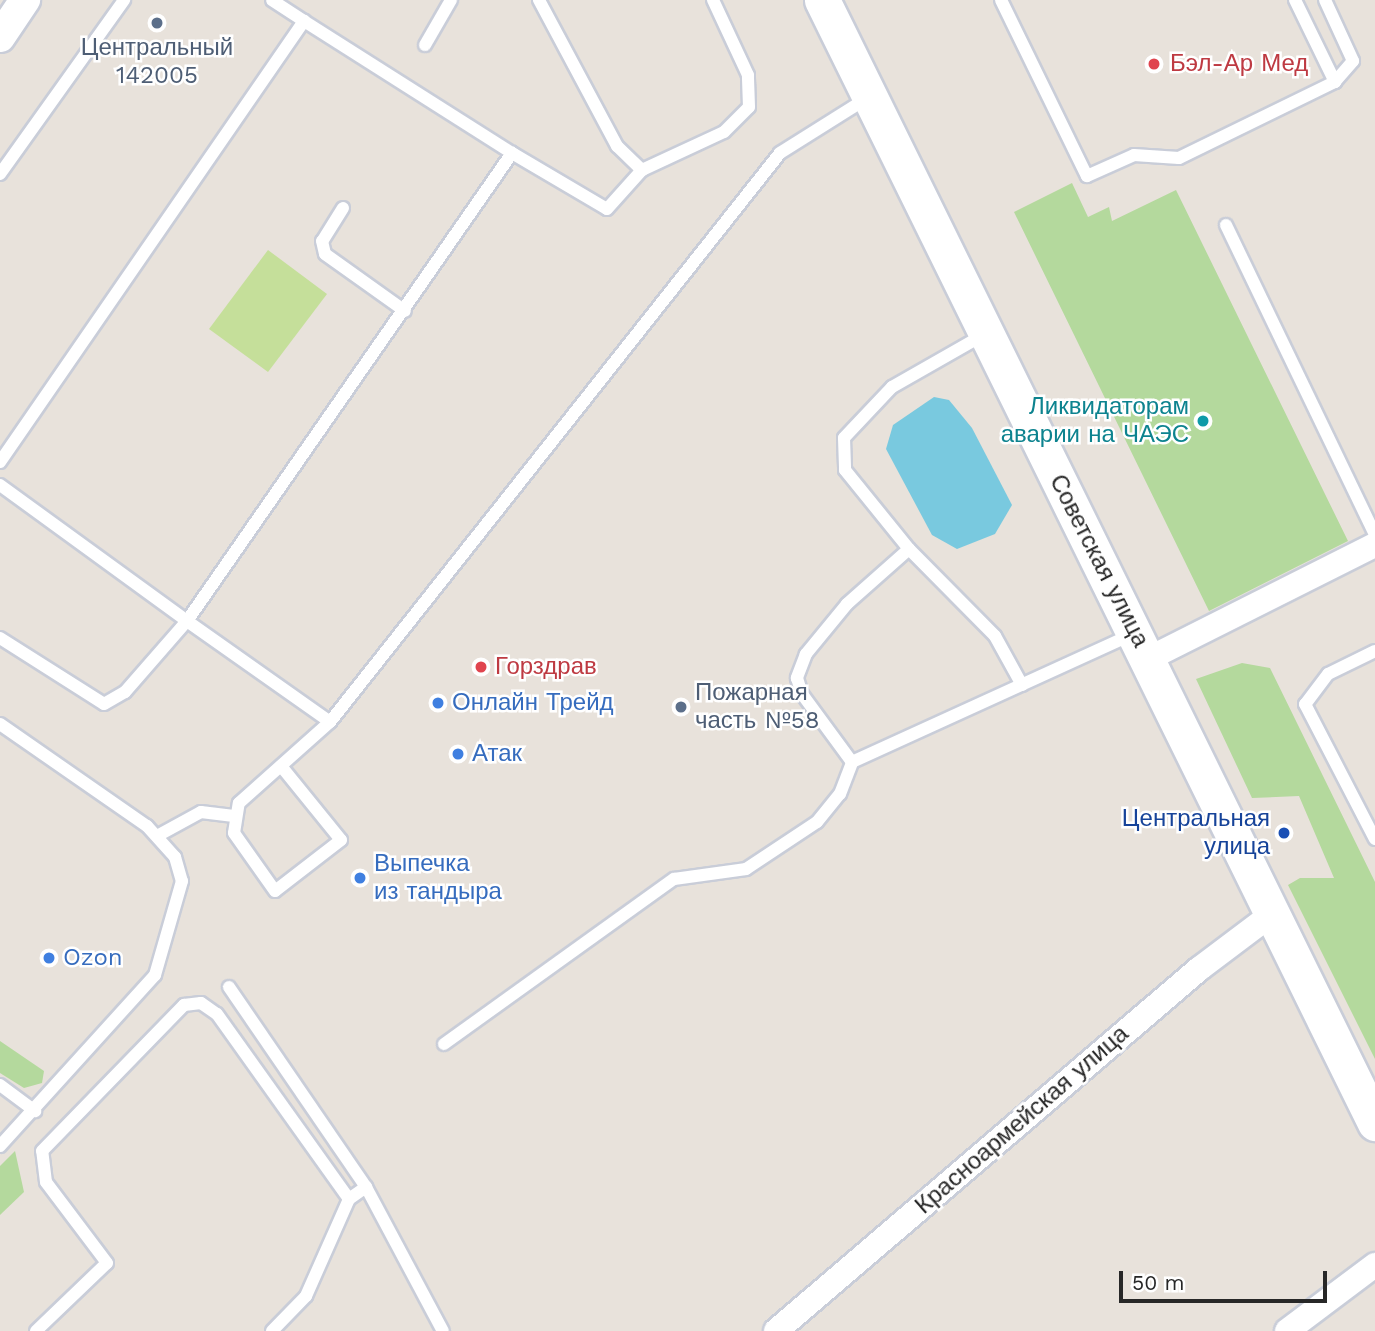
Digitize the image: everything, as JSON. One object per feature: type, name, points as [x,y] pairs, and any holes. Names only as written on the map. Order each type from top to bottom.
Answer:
[{"type":"main road","name":"Советская улица","points":[[822,0],[1375,1123]]},
{"type":"street","points":[[0,37],[25,0]]},
{"type":"street","points":[[1141,646],[1375,545]]},
{"type":"street","name":"Красноармейская улица","points":[[776,1331],[1199,969],[1272,914]]},
{"type":"street","points":[[1287,1331],[1375,1265]]},
{"type":"lane","points":[[0,174],[124,0]]},
{"type":"lane","points":[[272,0],[512,153],[607,209],[642,170],[724,132],[749,107],[748,75],[713,0]]},
{"type":"lane","points":[[425,45],[451,0]]},
{"type":"lane","points":[[539,0],[617,146],[642,170]]},
{"type":"lane","points":[[1001,0],[1087,176],[1134,155],[1179,158],[1335,82],[1353,61],[1325,0]]},
{"type":"lane","points":[[1295,0],[1335,82]]},
{"type":"lane","points":[[0,462],[304,21]]},
{"type":"lane","points":[[232,817],[281,766],[330,722],[767,167],[807,131],[869,97]]},
{"type":"lane","points":[[0,638],[104,704],[125,692],[187,621],[405,311],[512,153]]},
{"type":"lane","points":[[343,208],[322,241],[325,254],[405,311]]},
{"type":"lane","points":[[1226,225],[1375,535]]},
{"type":"lane","points":[[985,334],[901,381],[844,438],[845,470],[909,549],[987,627],[1022,685]]},
{"type":"lane","points":[[0,485],[330,722]]},
{"type":"lane","points":[[852,762],[802,694],[798,670],[837,614],[909,549]]},
{"type":"lane","points":[[444,1044],[674,879],[746,869],[807,829],[833,805],[852,762],[1022,685],[1141,646]]},
{"type":"lane","points":[[1375,650],[1328,674],[1305,704],[1375,839]]},
{"type":"lane","points":[[0,724],[157,836],[175,858],[182,881],[163,960],[134,1005],[0,1146]]},
{"type":"lane","points":[[232,817],[238,841],[275,891],[341,840],[281,766]]},
{"type":"lane","points":[[157,836],[201,812],[232,817]]},
{"type":"lane","points":[[229,987],[366,1187],[443,1331]]},
{"type":"lane","points":[[36,1331],[107,1263],[46,1182],[42,1151],[184,1005],[201,1003],[217,1014],[349,1199]]},
{"type":"lane","points":[[0,1085],[34,1111]]},
{"type":"lane","points":[[272,1331],[306,1296],[349,1199],[366,1187]]},
{"type":"green space","points":[[1072,183],[1088,217],[1109,207],[1112,221],[1176,190],[1348,541],[1209,611],[1014,212]]},
{"type":"green space","points":[[268,250],[327,294],[268,372],[209,329]]},
{"type":"green space","points":[[1242,663],[1270,668],[1375,882],[1375,1059],[1288,885],[1300,878],[1334,878],[1299,796],[1252,798],[1196,679]]},
{"type":"green space","points":[[0,1041],[44,1071],[42,1083],[24,1088],[0,1073]]},
{"type":"green space","points":[[15,1151],[24,1192],[0,1215],[0,1166]]},
{"type":"water","points":[[934,397],[949,400],[972,428],[1012,505],[995,534],[957,549],[932,535],[886,449],[893,425]]},
{"type":"place","name":"Центральный 142005","points":[[157,23]]},
{"type":"place","name":"Бэл-Ар Мед","points":[[1154,64]]},
{"type":"place","name":"Ликвидаторам аварии на ЧАЭС","points":[[1203,421]]},
{"type":"place","name":"Горздрав","points":[[481,667]]},
{"type":"place","name":"Онлайн Трейд","points":[[438,703]]},
{"type":"place","name":"Пожарная часть №58","points":[[681,707]]},
{"type":"place","name":"Атак","points":[[458,754]]},
{"type":"place","name":"Центральная улица","points":[[1284,833]]},
{"type":"place","name":"Выпечка из тандыра","points":[[360,878]]},
{"type":"place","name":"Ozon","points":[[49,958]]}]
